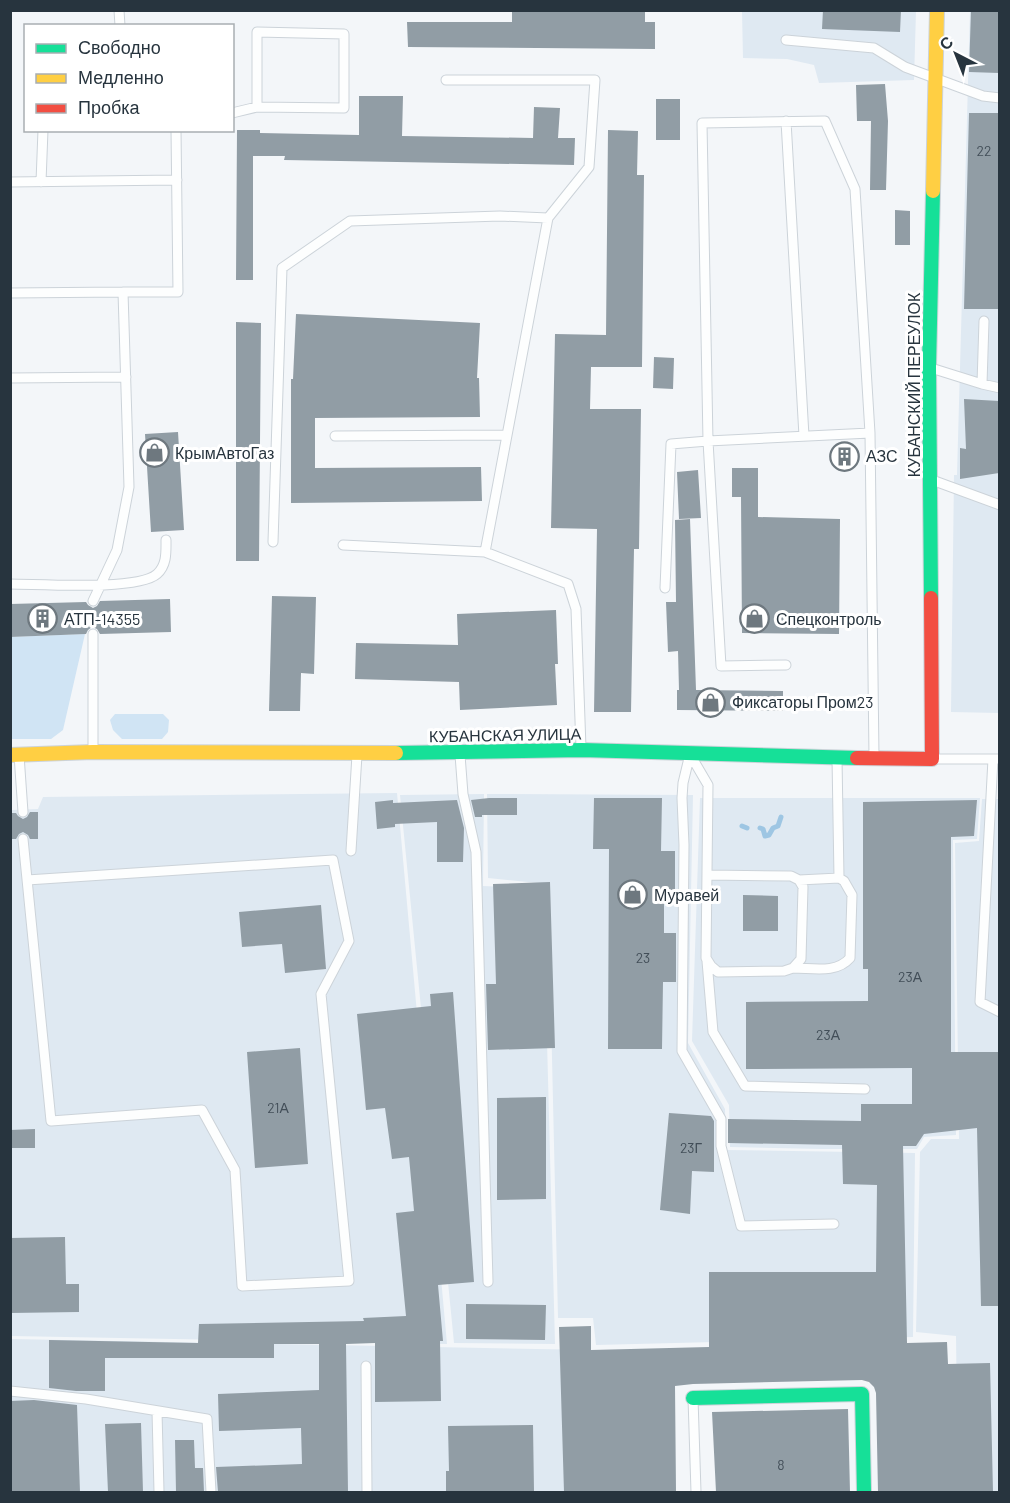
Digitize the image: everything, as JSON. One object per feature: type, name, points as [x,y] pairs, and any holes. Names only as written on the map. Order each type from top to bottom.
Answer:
[{"type":"main road","name":"КУБАНСКИЙ ПЕРЕУЛОК","points":[[932,759],[929,367],[937,10]]},
{"type":"main road","name":"КУБАНСКАЯ УЛИЦА","points":[[15,755],[93,752],[460,753],[582,750],[932,759]]},
{"type":"main road","points":[[693,1398],[862,1394],[864,1492]]},
{"type":"lane","points":[[234,112],[256,107],[344,108],[344,34],[257,32],[256,107]]},
{"type":"lane","points":[[786,40],[874,48],[905,67],[983,96],[999,98]]},
{"type":"lane","points":[[446,80],[595,80],[589,167],[549,218],[485,552]]},
{"type":"lane","points":[[786,121],[804,436]]},
{"type":"lane","points":[[786,665],[721,666],[708,441],[702,123],[825,121],[855,189],[870,433],[874,758]]},
{"type":"lane","points":[[41,182],[43,132]]},
{"type":"lane","points":[[10,293],[178,292],[176,132]]},
{"type":"lane","points":[[10,182],[177,180]]},
{"type":"lane","points":[[273,542],[282,268],[350,222],[500,216],[549,218]]},
{"type":"lane","points":[[93,602],[117,550],[129,487],[123,292]]},
{"type":"lane","points":[[982,384],[984,321]]},
{"type":"lane","points":[[929,367],[999,388]]},
{"type":"lane","points":[[10,378],[126,377]]},
{"type":"lane","points":[[665,588],[671,444],[870,433]]},
{"type":"lane","points":[[335,436],[507,435]]},
{"type":"lane","points":[[930,480],[999,505]]},
{"type":"lane","points":[[10,584],[101,585],[144,582],[157,574],[165,562],[166,540]]},
{"type":"lane","points":[[343,545],[485,552],[568,584],[576,609],[582,750]]},
{"type":"lane","points":[[93,634],[93,752]]},
{"type":"lane","points":[[351,851],[357,753]]},
{"type":"lane","points":[[460,753],[463,794],[476,852],[488,1282]]},
{"type":"lane","points":[[690,754],[708,785],[706,958],[713,1032],[745,1086],[865,1089]]},
{"type":"lane","points":[[690,754],[682,798],[684,845],[682,1051],[721,1119],[721,1146],[741,1226],[834,1224]]},
{"type":"lane","points":[[15,755],[23,813]]},
{"type":"lane","points":[[837,758],[839,878]]},
{"type":"lane","name":"КУБАНСКАЯ УЛИЦА","points":[[932,759],[996,759]]},
{"type":"lane","points":[[996,759],[980,1002],[999,1012]]},
{"type":"lane","points":[[23,839],[27,880],[51,1121],[202,1110],[235,1170],[242,1286],[349,1281],[321,994],[349,941],[333,860],[27,880]]},
{"type":"lane","points":[[708,875],[791,876],[799,880],[839,878],[844,881],[852,895],[850,958],[844,965],[833,969],[793,968]]},
{"type":"lane","points":[[706,958],[718,972],[784,972],[793,968],[801,959],[803,887],[799,880]]},
{"type":"lane","points":[[366,1366],[367,1492]]},
{"type":"lane","points":[[10,1391],[86,1399],[207,1419],[210,1492]]},
{"type":"lane","points":[[693,1398],[696,1492]]},
{"type":"lane","points":[[156,1411],[159,1492]]},
{"type":"shaded area","points":[[742,11],[916,11],[914,80],[819,83],[814,65],[787,59],[743,58]]},
{"type":"shaded area","points":[[970,11],[999,11],[999,713],[951,712],[954,475],[957,475]]},
{"type":"shaded area","points":[[85,634],[63,730],[51,739],[11,739],[10,637]]},
{"type":"shaded area","points":[[115,714],[163,714],[169,720],[168,732],[162,739],[122,739],[113,730],[110,720]]},
{"type":"shaded area","points":[[397,793],[447,1344],[11,1336],[10,808],[12,810],[38,809],[43,797]]},
{"type":"shaded area","points":[[484,794],[483,886],[543,889],[555,1344],[454,1343],[400,795]]},
{"type":"shaded area","points":[[487,794],[693,795],[688,1043],[725,1109],[726,1150],[915,1153],[913,1337],[596,1345],[593,1318],[558,1318],[548,884],[488,878]]},
{"type":"shaded area","points":[[700,798],[980,798],[977,839],[953,840],[956,1135],[924,1137],[917,1149],[730,1147],[729,1105],[692,1041]]},
{"type":"shaded area","points":[[982,799],[999,799],[999,1492],[958,1492],[956,1336],[916,1332],[920,1152],[931,1139],[959,1139],[955,843],[979,841]]},
{"type":"shaded area","points":[[11,1339],[593,1350],[595,1492],[11,1492]]},
{"type":"building","points":[[512,10],[645,10],[645,22],[655,22],[655,49],[408,47],[407,22],[512,22]]},
{"type":"building","points":[[823,10],[901,10],[900,32],[822,29]]},
{"type":"building","points":[[971,10],[999,10],[999,73],[969,72]]},
{"type":"building","points":[[885,84],[888,121],[886,190],[870,190],[871,121],[857,121],[856,85]]},
{"type":"building","points":[[359,96],[403,96],[402,136],[533,138],[534,107],[560,108],[558,138],[575,138],[574,165],[284,160],[285,156],[253,156],[253,280],[236,280],[237,130],[260,130],[260,133],[359,135]]},
{"type":"building","points":[[656,99],[680,99],[680,140],[656,140]]},
{"type":"building","points":[[969,113],[999,113],[999,309],[964,309]]},
{"type":"building","points":[[608,130],[638,131],[637,175],[644,175],[642,367],[591,367],[590,409],[641,409],[639,549],[634,549],[631,712],[594,712],[597,529],[551,528],[555,334],[606,335]]},
{"type":"building","points":[[895,210],[910,211],[910,245],[895,245]]},
{"type":"building","points":[[296,314],[480,323],[477,378],[479,378],[480,417],[315,418],[315,468],[481,467],[482,501],[291,503],[291,379],[293,379]]},
{"type":"building","points":[[236,322],[261,323],[259,561],[236,561]]},
{"type":"building","points":[[654,357],[674,358],[673,389],[653,388]]},
{"type":"building","points":[[964,399],[999,401],[999,473],[960,479],[960,448],[966,449]]},
{"type":"building","points":[[178,432],[184,530],[151,532],[145,434]]},
{"type":"building","points":[[732,468],[758,468],[758,517],[840,519],[839,634],[742,633],[741,497],[732,497]]},
{"type":"building","points":[[698,470],[701,518],[679,519],[677,472]]},
{"type":"building","points":[[690,519],[696,690],[783,691],[783,711],[677,710],[678,651],[668,652],[666,602],[676,602],[675,520]]},
{"type":"building","points":[[272,596],[316,597],[314,674],[301,673],[300,711],[269,711]]},
{"type":"building","points":[[170,599],[171,632],[100,634],[92,627],[86,634],[10,637],[10,604],[86,602],[93,608],[100,601]]},
{"type":"building","points":[[556,610],[557,705],[460,710],[459,682],[355,679],[356,643],[458,645],[457,614]]},
{"type":"building","points":[[517,798],[517,815],[475,817],[471,800]]},
{"type":"building","points":[[594,798],[662,798],[661,851],[675,851],[675,890],[664,890],[664,933],[676,933],[676,982],[663,982],[662,1049],[608,1049],[609,849],[593,849]]},
{"type":"building","points":[[393,800],[393,803],[457,800],[464,828],[463,862],[437,862],[437,822],[395,824],[395,827],[377,829],[375,802]]},
{"type":"building","points":[[977,800],[974,836],[951,837],[951,1052],[999,1052],[999,1306],[981,1306],[977,1128],[924,1134],[916,1146],[903,1146],[907,1343],[947,1342],[948,1364],[990,1363],[993,1492],[878,1492],[876,1393],[869,1382],[862,1380],[675,1386],[676,1492],[564,1492],[559,1327],[591,1326],[591,1350],[709,1347],[709,1272],[876,1272],[877,1185],[843,1184],[842,1145],[728,1143],[728,1119],[861,1121],[861,1104],[912,1104],[912,1068],[746,1069],[746,1002],[868,1001],[868,969],[863,969],[863,802]]},
{"type":"building","points":[[30,812],[38,812],[38,839],[30,839],[23,832],[16,839],[10,839],[10,813],[16,813],[23,819]]},
{"type":"building","points":[[550,882],[555,1048],[488,1050],[486,984],[496,984],[493,884]]},
{"type":"building","points":[[743,895],[778,896],[778,931],[743,931]]},
{"type":"building","points":[[321,905],[326,969],[285,973],[282,944],[242,947],[239,912]]},
{"type":"building","points":[[453,992],[474,1282],[438,1285],[443,1341],[440,1341],[441,1401],[375,1402],[375,1343],[346,1344],[348,1492],[218,1492],[216,1467],[302,1464],[301,1428],[219,1431],[218,1394],[319,1390],[319,1344],[274,1344],[274,1358],[105,1358],[105,1391],[49,1388],[49,1340],[198,1343],[199,1324],[364,1321],[363,1318],[406,1316],[396,1213],[414,1211],[409,1157],[392,1159],[385,1108],[366,1110],[357,1014],[431,1006],[430,994]]},
{"type":"building","points":[[300,1048],[308,1164],[255,1168],[247,1052]]},
{"type":"building","points":[[546,1097],[546,1199],[497,1200],[497,1098]]},
{"type":"building","points":[[669,1113],[711,1116],[714,1121],[714,1172],[692,1171],[690,1214],[660,1210]]},
{"type":"building","points":[[35,1129],[35,1148],[10,1148],[10,1130]]},
{"type":"building","points":[[65,1237],[66,1284],[79,1284],[79,1312],[10,1313],[10,1238]]},
{"type":"building","points":[[466,1304],[546,1305],[545,1340],[466,1339]]},
{"type":"building","points":[[34,1400],[77,1405],[80,1492],[10,1492],[10,1401]]},
{"type":"building","points":[[848,1409],[850,1492],[716,1492],[712,1412]]},
{"type":"building","points":[[141,1423],[143,1492],[108,1492],[105,1424]]},
{"type":"building","points":[[533,1425],[534,1491],[446,1491],[446,1471],[449,1471],[448,1426]]},
{"type":"building","points":[[175,1440],[194,1440],[195,1468],[203,1468],[204,1492],[176,1492]]},
{"type":"waterway","points":[[760,828],[763,829],[765,836],[769,835],[773,828],[778,826],[781,817]]},
{"type":"waterway","points":[[742,826],[747,828]]},
{"type":"traffic: fast","points":[[931,598],[929,367],[933,191]]},
{"type":"traffic: fast","points":[[396,753],[582,750],[857,758]]},
{"type":"traffic: fast","points":[[693,1398],[862,1394],[864,1492]]},
{"type":"traffic: slow","points":[[933,191],[937,10]]},
{"type":"traffic: slow","points":[[10,755],[93,752],[396,753]]},
{"type":"traffic: jam","points":[[857,758],[932,759],[931,598]]},
{"type":"place","name":"КрымАвтоГаз","points":[[154,453]]},
{"type":"place","name":"АЗС","points":[[845,456]]},
{"type":"place","name":"АТП-14355","points":[[43,619]]},
{"type":"place","name":"Спецконтроль","points":[[755,619]]},
{"type":"place","name":"Фиксаторы Пром23","points":[[711,702]]},
{"type":"place","name":"Муравей","points":[[633,895]]}]
